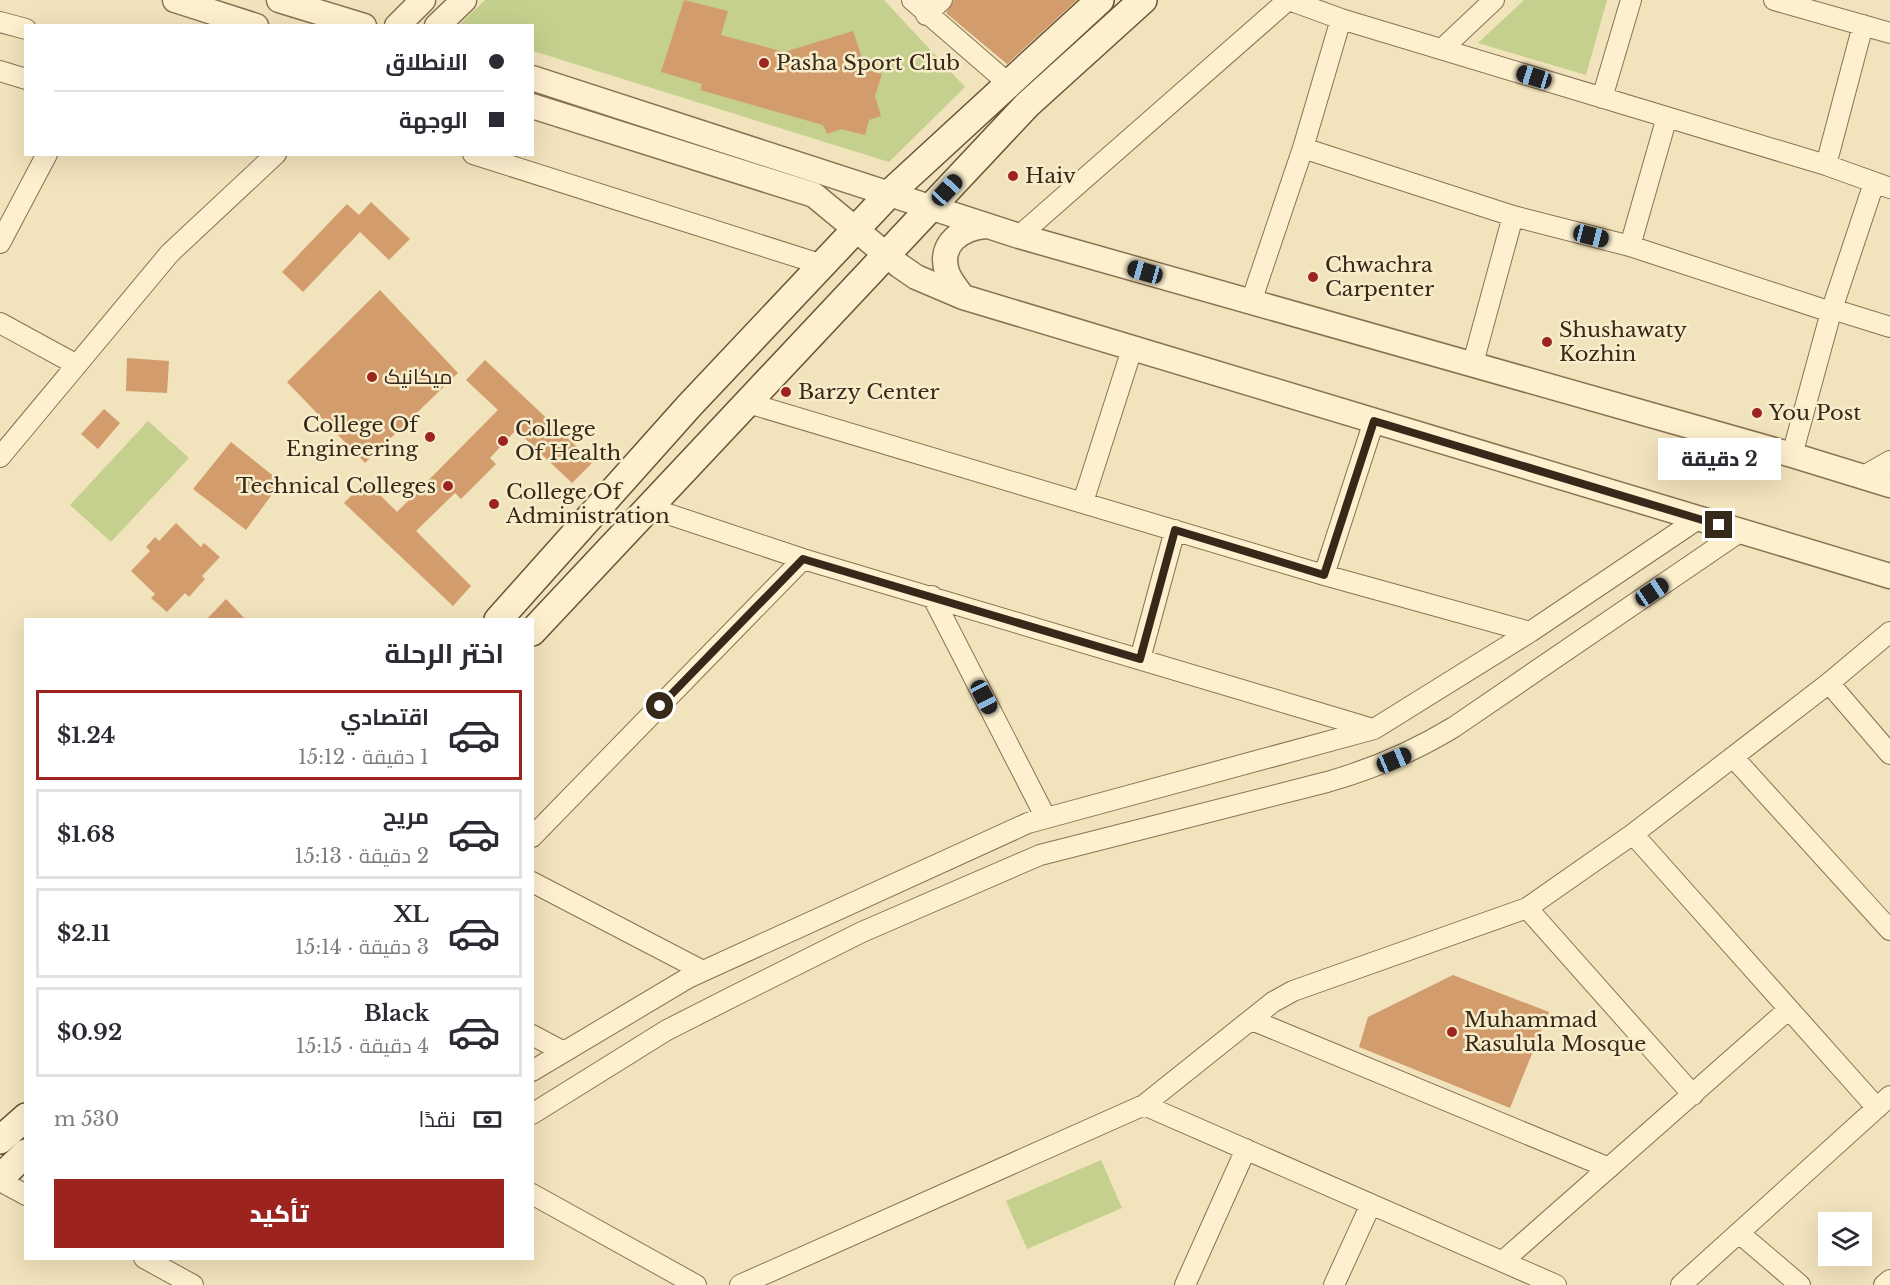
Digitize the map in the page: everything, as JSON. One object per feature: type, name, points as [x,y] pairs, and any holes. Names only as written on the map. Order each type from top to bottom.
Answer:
[{"type":"main road","points":[[500,618],[689,406],[856,228],[890,193],[1100,0]]},
{"type":"main road","points":[[534,630],[1027,105],[1143,0]]},
{"type":"main road","points":[[0,1140],[24,1119]]},
{"type":"main road","points":[[0,1179],[24,1155]]},
{"type":"street","points":[[175,0],[250,24]]},
{"type":"street","points":[[279,0],[357,24]]},
{"type":"street","points":[[399,24],[423,0]]},
{"type":"street","points":[[439,24],[464,0]]},
{"type":"street","points":[[912,0],[926,15],[1008,84]]},
{"type":"street","points":[[926,15],[942,0]]},
{"type":"street","points":[[1019,236],[1288,0],[1341,19],[1826,165],[1882,185],[1832,311],[1792,455]]},
{"type":"street","points":[[1442,49],[1494,0]]},
{"type":"street","points":[[1602,98],[1631,0]]},
{"type":"street","points":[[1774,0],[1890,33]]},
{"type":"street","points":[[1251,302],[1303,148],[1341,19]]},
{"type":"street","points":[[0,22],[24,28]]},
{"type":"street","points":[[1826,165],[1863,25]]},
{"type":"street","points":[[0,71],[24,78]]},
{"type":"street","points":[[534,79],[1019,236],[1473,363],[1890,485]]},
{"type":"street","points":[[534,107],[814,195],[856,228],[884,255],[916,277],[963,297],[1890,576]]},
{"type":"street","points":[[1630,246],[1667,117]]},
{"type":"street","points":[[1303,148],[1513,216],[1630,246],[1832,311],[1890,327]]},
{"type":"street","points":[[0,243],[45,156]]},
{"type":"street","points":[[4,445],[77,365],[170,253],[273,156]]},
{"type":"street","points":[[479,156],[823,265]]},
{"type":"street","points":[[1473,363],[1513,216]]},
{"type":"street","points":[[963,297],[947,272],[946,254],[954,238],[968,228],[986,226]]},
{"type":"street","points":[[0,323],[77,365]]},
{"type":"street","points":[[1083,502],[1132,349]]},
{"type":"street","points":[[748,403],[1324,575],[1530,632]]},
{"type":"street","points":[[1324,575],[1374,421]]},
{"type":"street","points":[[1862,477],[1890,461]]},
{"type":"street","points":[[650,508],[803,559],[1374,729]]},
{"type":"street","points":[[534,1070],[702,971],[1028,822],[1374,729],[1530,632],[1698,519]]},
{"type":"street","points":[[1140,659],[1175,530]]},
{"type":"street","points":[[534,1113],[668,1030],[862,932],[1040,855],[1327,782],[1374,768],[1415,751],[1454,727],[1741,531]]},
{"type":"street","points":[[534,835],[803,559]]},
{"type":"street","points":[[932,596],[1046,818]]},
{"type":"street","points":[[740,1285],[1144,1105],[1273,1002],[1293,991],[1527,908],[1633,834],[1829,683],[1890,632]]},
{"type":"street","points":[[1829,683],[1890,754]]},
{"type":"street","points":[[1733,757],[1890,930]]},
{"type":"street","points":[[1633,834],[1789,1009],[1884,1102],[1681,1285]]},
{"type":"street","points":[[534,883],[702,971]]},
{"type":"street","points":[[851,903],[862,932]]},
{"type":"street","points":[[1527,908],[1693,1095]]},
{"type":"street","points":[[1503,1261],[1789,1009]]},
{"type":"street","points":[[1252,1020],[1609,1168]]},
{"type":"street","points":[[534,1036],[564,1052]]},
{"type":"street","points":[[1144,1105],[1556,1285]]},
{"type":"street","points":[[1185,1285],[1246,1149]]},
{"type":"street","points":[[0,1179],[24,1194]]},
{"type":"street","points":[[534,1195],[696,1285]]},
{"type":"street","points":[[1334,1285],[1371,1204]]},
{"type":"street","points":[[1739,1233],[1800,1285]]},
{"type":"street","points":[[148,1260],[192,1285]]},
{"type":"street","points":[[1884,1285],[1890,1280]]},
{"type":"green space","points":[[485,0],[884,0],[965,87],[889,162],[534,51],[534,24],[460,24]]},
{"type":"green space","points":[[1524,0],[1607,0],[1586,75],[1478,43]]},
{"type":"green space","points":[[148,421],[189,458],[111,542],[70,505]]},
{"type":"green space","points":[[1101,1160],[1122,1208],[1027,1249],[1006,1201]]},
{"type":"building","name":"Pasha Sport Club","points":[[684,0],[728,11],[721,35],[784,52],[853,31],[866,70],[882,74],[875,96],[881,116],[869,120],[865,135],[841,129],[827,134],[823,125],[700,90],[702,84],[661,72]]},
{"type":"building","points":[[954,0],[1077,0],[1007,64],[946,13]]},
{"type":"building","points":[[371,202],[410,239],[389,260],[360,232],[303,292],[282,272],[347,204],[359,215]]},
{"type":"building","name":"میکانیک","points":[[380,290],[458,373],[365,463],[287,382]]},
{"type":"building","points":[[127,358],[169,361],[167,393],[126,391]]},
{"type":"building","points":[[485,360],[593,462],[572,483],[516,430],[490,458],[496,464],[461,499],[455,493],[416,531],[471,586],[453,606],[344,503],[366,481],[397,512],[498,410],[466,380]]},
{"type":"building","points":[[104,409],[120,423],[98,449],[81,434]]},
{"type":"building","points":[[231,442],[281,482],[246,530],[193,489]]},
{"type":"building","points":[[176,523],[201,547],[204,543],[220,557],[202,576],[205,579],[189,597],[185,593],[167,612],[151,598],[155,594],[131,571],[150,551],[146,547],[155,537],[159,541]]},
{"type":"building","points":[[226,599],[244,618],[208,618]]},
{"type":"building","name":"Muhammad Rasulula Mosque","points":[[1453,975],[1549,1012],[1510,1108],[1359,1047],[1368,1017]]},
{"type":"place","name":"Pasha Sport Club","points":[[764,63]]},
{"type":"place","name":"Haiv","points":[[1013,176]]},
{"type":"place","name":"Chwachra Carpenter","points":[[1313,277]]},
{"type":"place","name":"Shushawaty Kozhin","points":[[1547,342]]},
{"type":"place","name":"میکانیک","points":[[372,377]]},
{"type":"place","name":"Barzy Center","points":[[786,392]]},
{"type":"place","name":"You Post","points":[[1757,413]]},
{"type":"place","name":"College Of Engineering","points":[[430,437]]},
{"type":"place","name":"College Of Health","points":[[503,441]]},
{"type":"place","name":"Technical Colleges","points":[[448,486]]},
{"type":"place","name":"College Of Administration","points":[[494,504]]},
{"type":"place","name":"Muhammad Rasulula Mosque","points":[[1452,1032]]},
{"type":"route","points":[[660,706],[803,559],[1140,659],[1175,530],[1324,575],[1374,421],[1719,525]]}]
